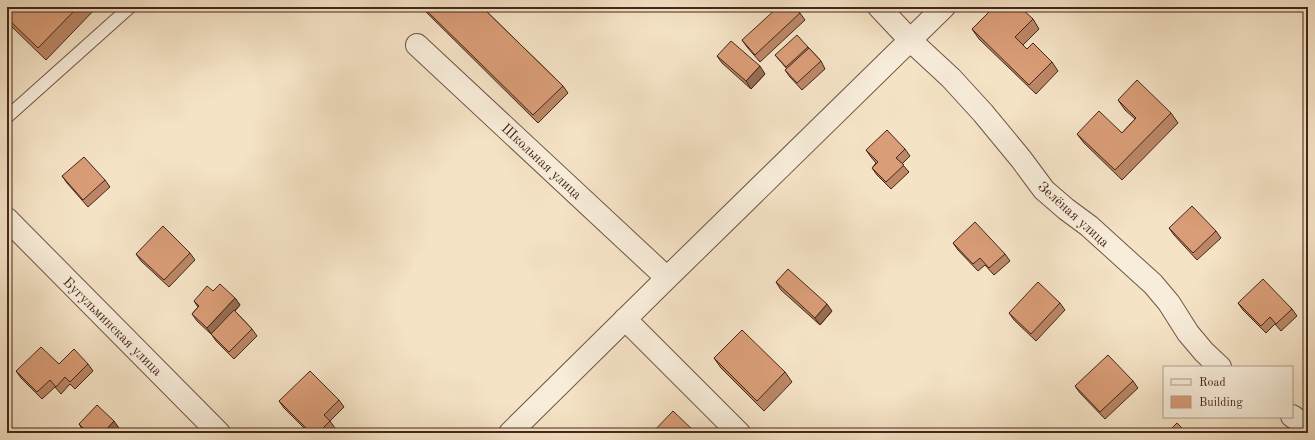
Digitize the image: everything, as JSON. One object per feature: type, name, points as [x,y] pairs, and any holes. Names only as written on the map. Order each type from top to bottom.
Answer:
[{"type":"street","name":"Зелёная улица","points":[[879,7],[911,41],[951,78],[983,113],[1021,159],[1044,190],[1089,226],[1153,284],[1170,304],[1188,333],[1204,352],[1219,366]]},
{"type":"street","points":[[510,433],[944,7]]},
{"type":"street","name":"Школьная улица","points":[[417,45],[667,278]]},
{"type":"street","name":"Бугульминская улица","points":[[7,219],[219,433]]},
{"type":"street","points":[[625,319],[739,433]]},
{"type":"street","points":[[1293,417],[1308,427]]},
{"type":"lane","points":[[7,116],[130,7]]},
{"type":"building","points":[[7,7],[78,7],[38,48],[7,18]]},
{"type":"building","points":[[423,7],[482,7],[563,86],[533,115]]},
{"type":"building","points":[[778,7],[794,7],[800,13],[755,55],[742,40]]},
{"type":"building","points":[[994,7],[1020,7],[1033,19],[1015,37],[1027,49],[1033,43],[1052,62],[1029,85],[972,29]]},
{"type":"building","points":[[797,35],[808,47],[786,67],[775,55]]},
{"type":"building","points":[[731,41],[760,66],[746,81],[717,56]]},
{"type":"building","points":[[809,48],[821,61],[797,83],[785,70]]},
{"type":"building","points":[[1137,80],[1171,113],[1115,170],[1077,134],[1099,111],[1122,133],[1136,118],[1118,100]]},
{"type":"building","points":[[887,130],[905,149],[896,158],[904,165],[886,182],[872,168],[878,162],[866,150]]},
{"type":"building","points":[[84,157],[105,180],[83,200],[62,176]]},
{"type":"building","points":[[1192,206],[1216,231],[1193,253],[1169,228]]},
{"type":"building","points":[[975,222],[1005,254],[989,268],[980,258],[973,264],[953,243]]},
{"type":"building","points":[[163,226],[190,253],[164,280],[136,254]]},
{"type":"building","points":[[788,269],[827,304],[815,318],[776,282]]},
{"type":"building","points":[[1263,279],[1292,309],[1276,324],[1270,317],[1261,326],[1238,303]]},
{"type":"building","points":[[1038,282],[1060,303],[1031,334],[1009,313]]},
{"type":"building","points":[[220,284],[235,298],[207,328],[192,314],[199,306],[194,301],[207,286],[213,291]]},
{"type":"building","points":[[234,310],[252,329],[229,352],[211,334]]},
{"type":"building","points":[[742,330],[785,372],[757,401],[714,358]]},
{"type":"building","points":[[41,347],[59,364],[74,349],[88,364],[70,382],[65,377],[56,387],[50,380],[37,392],[16,371]]},
{"type":"building","points":[[1108,355],[1133,381],[1100,412],[1075,386]]},
{"type":"building","points":[[310,371],[339,400],[324,415],[330,421],[318,433],[311,433],[279,401]]},
{"type":"building","points":[[97,405],[114,421],[103,433],[88,433],[79,424]]},
{"type":"building","points":[[673,411],[696,433],[652,433]]},
{"type":"building","points":[[1177,423],[1187,433],[1167,433]]}]
